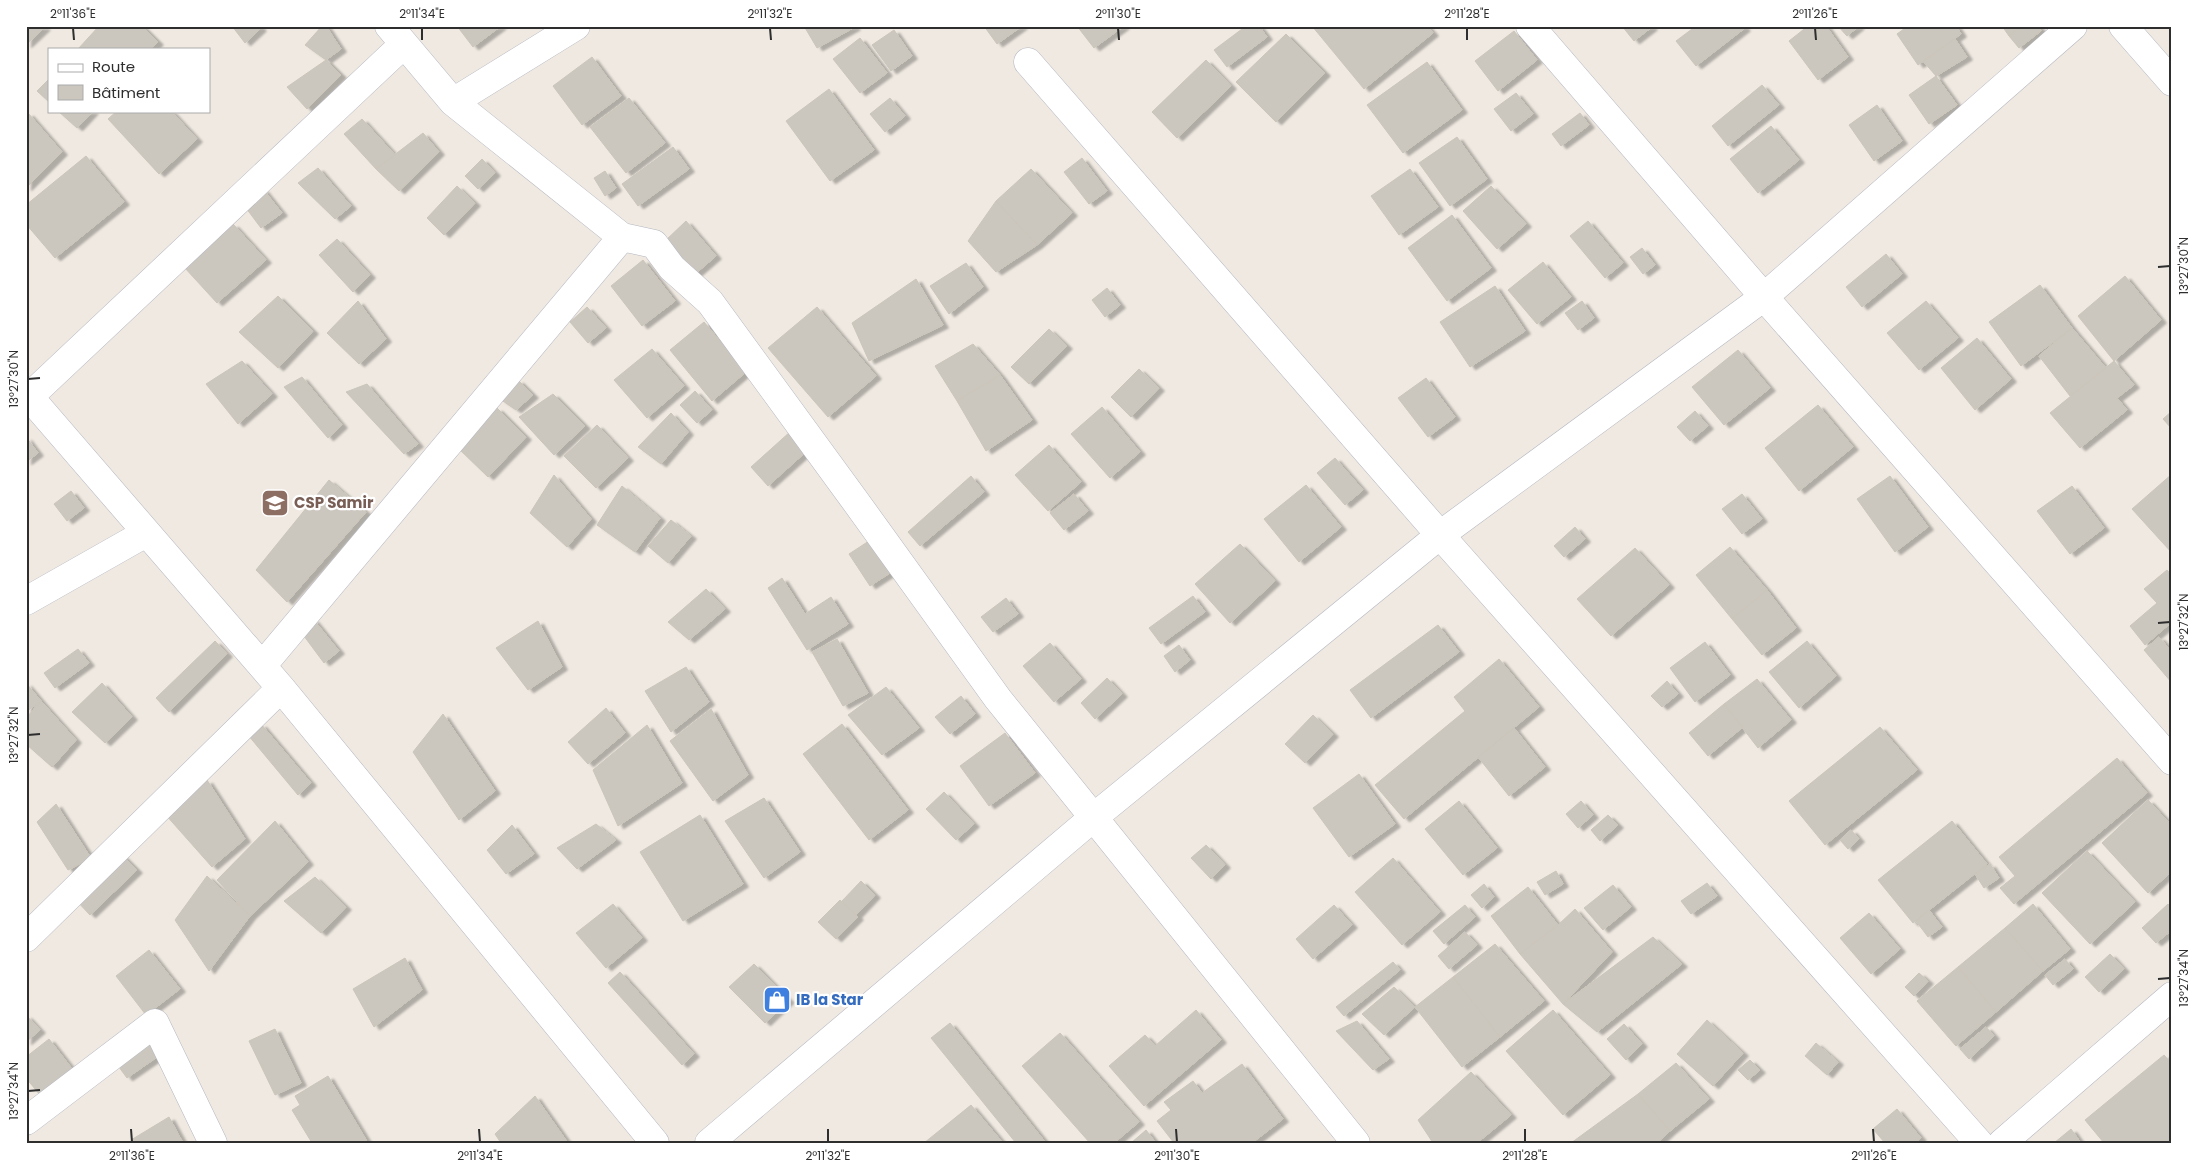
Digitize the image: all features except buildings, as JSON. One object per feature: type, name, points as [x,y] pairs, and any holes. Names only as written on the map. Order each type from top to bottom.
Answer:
[{"type":"street","points":[[453,102],[576,26]]},
{"type":"street","points":[[1530,26],[1764,297],[2172,761]]},
{"type":"street","points":[[2123,26],[2172,82]]},
{"type":"street","points":[[709,1143],[1094,816],[1440,535],[1764,297],[2063,29]]},
{"type":"street","points":[[655,1143],[262,666],[28,395],[397,35],[453,102],[622,237],[654,244],[672,268],[710,302],[998,699],[1356,1143]]},
{"type":"street","points":[[1028,62],[1440,535],[1979,1143]]},
{"type":"street","points":[[262,666],[622,237]]},
{"type":"street","points":[[26,601],[146,533]]},
{"type":"street","points":[[26,938],[280,688]]},
{"type":"street","points":[[2002,1143],[2172,996]]},
{"type":"street","points":[[26,1121],[155,1023],[212,1143]]},
{"type":"place","name":"CSP Samir","points":[[275,503]]},
{"type":"place","name":"IB la Star","points":[[777,1000]]}]
